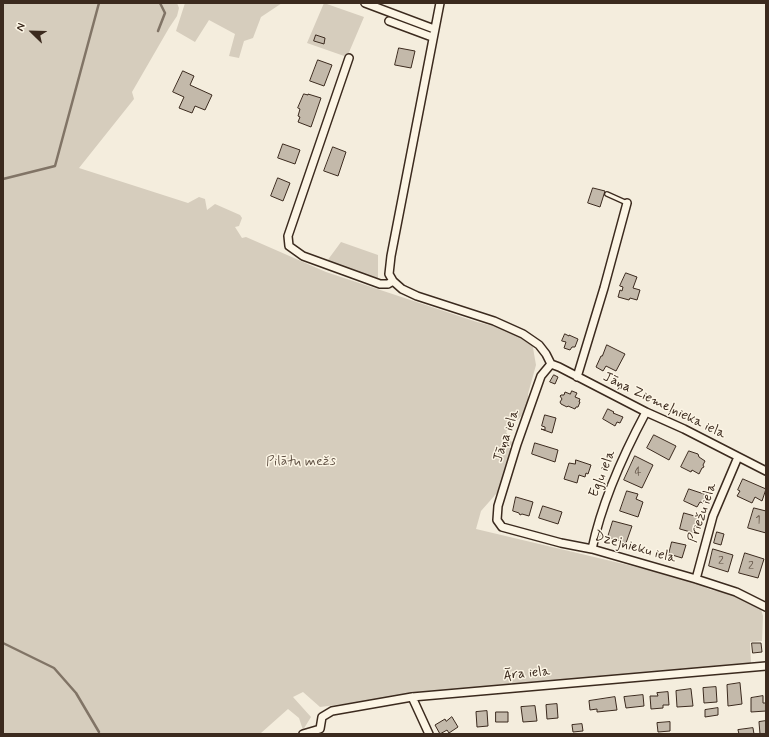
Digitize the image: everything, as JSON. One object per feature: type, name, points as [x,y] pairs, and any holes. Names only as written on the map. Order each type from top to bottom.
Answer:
[{"type":"street","points":[[365,3],[434,29]]},
{"type":"street","points":[[440,3],[432,37],[391,256],[389,274],[393,281],[402,289],[417,296],[494,321],[523,334],[539,345],[551,364]]},
{"type":"street","points":[[388,22],[432,37]]},
{"type":"street","points":[[348,58],[288,236],[289,246],[303,256],[380,284],[388,284],[393,281]]},
{"type":"street","points":[[577,377],[604,288],[627,203]]},
{"type":"street","name":"Jāņa Ziemeļnieka iela","points":[[551,364],[558,366],[646,412],[684,429],[766,471]]},
{"type":"street","name":"Jāņa iela","points":[[497,520],[498,506],[517,444],[541,376],[551,364]]},
{"type":"street","name":"Egļu iela","points":[[592,549],[596,529],[615,477],[632,437],[646,412]]},
{"type":"street","name":"Priežu iela","points":[[696,579],[713,516],[738,457]]},
{"type":"street","name":"Dzejnieku iela","points":[[497,520],[502,527],[532,536],[592,549],[696,579],[736,592],[766,607]]},
{"type":"street","name":"Āra iela","points":[[303,734],[321,731],[322,717],[332,711],[412,697],[766,666]]},
{"type":"street","points":[[412,697],[429,734]]},
{"type":"lane","points":[[607,194],[627,203]]},
{"type":"green space","name":"Pilātu mežs","points":[[3,3],[177,3],[179,8],[177,16],[132,92],[134,99],[79,168],[188,203],[199,197],[205,199],[207,210],[215,204],[240,215],[242,218],[239,226],[235,227],[242,238],[246,237],[326,272],[477,322],[505,329],[532,342],[536,365],[528,394],[528,409],[506,432],[514,446],[504,485],[481,511],[476,529],[687,579],[711,590],[738,594],[760,606],[763,616],[762,641],[750,642],[751,663],[413,695],[320,707],[303,692],[293,697],[311,717],[303,730],[299,718],[288,709],[261,733],[257,734],[3,734]]},
{"type":"green space","points":[[185,3],[282,3],[261,17],[253,38],[244,41],[239,58],[229,56],[235,34],[209,20],[195,42],[176,31]]},
{"type":"green space","points":[[324,3],[364,17],[347,57],[307,43]]},
{"type":"green space","points":[[341,242],[378,255],[378,279],[327,261]]},
{"type":"building","points":[[316,35],[325,38],[324,44],[314,41]]},
{"type":"building","points":[[399,48],[415,51],[411,68],[395,65]]},
{"type":"building","points":[[318,60],[332,65],[324,86],[310,81]]},
{"type":"building","points":[[183,71],[194,76],[190,85],[212,95],[205,110],[195,106],[192,113],[179,108],[184,97],[173,92]]},
{"type":"building","points":[[304,94],[321,98],[311,127],[298,122],[300,117],[298,116],[300,109],[298,108]]},
{"type":"building","points":[[283,144],[300,150],[295,164],[278,158]]},
{"type":"building","points":[[333,147],[346,152],[338,176],[324,171]]},
{"type":"building","points":[[278,178],[290,183],[283,201],[271,196]]},
{"type":"building","points":[[593,188],[605,191],[600,207],[588,203]]},
{"type":"building","points":[[626,273],[637,277],[633,288],[640,290],[637,300],[630,298],[629,300],[618,297],[620,290],[622,291],[623,287],[620,286]]},
{"type":"building","points":[[565,334],[578,339],[575,347],[572,347],[570,350],[564,348],[566,342],[562,341]]},
{"type":"building","points":[[607,345],[625,354],[616,371],[606,366],[603,371],[596,367]]},
{"type":"building","points":[[554,375],[558,377],[555,384],[550,382]]},
{"type":"building","points":[[572,391],[577,393],[575,397],[580,399],[578,407],[575,409],[568,406],[567,407],[560,402],[562,399],[560,396],[561,395],[564,395],[565,392],[570,394]]},
{"type":"building","points":[[608,409],[623,417],[620,423],[617,422],[615,426],[603,419]]},
{"type":"building","points":[[545,415],[556,418],[552,433],[541,429],[545,430],[545,427],[542,426]]},
{"type":"building","points":[[654,435],[676,446],[669,460],[647,448]]},
{"type":"building","points":[[535,443],[558,450],[555,462],[532,454]]},
{"type":"building","points":[[689,451],[698,454],[699,457],[705,461],[703,465],[704,467],[699,474],[681,467]]},
{"type":"building","points":[[635,456],[653,465],[642,488],[624,480]]},
{"type":"building","points":[[576,460],[591,465],[588,474],[586,473],[585,477],[579,475],[577,483],[564,479],[569,463],[575,464]]},
{"type":"building","points":[[743,479],[766,489],[762,501],[755,497],[752,503],[737,496]]},
{"type":"building","points":[[689,489],[707,495],[703,503],[700,502],[697,507],[684,501]]},
{"type":"building","points":[[627,491],[638,494],[636,499],[643,502],[638,517],[620,511]]},
{"type":"building","points":[[516,497],[533,502],[529,516],[522,514],[520,515],[519,513],[513,511]]},
{"type":"building","points":[[543,506],[562,512],[558,524],[539,518]]},
{"type":"building","points":[[754,508],[766,511],[766,533],[748,528]]},
{"type":"building","points":[[684,513],[698,517],[694,533],[680,529]]},
{"type":"building","points":[[613,521],[632,526],[626,543],[608,537]]},
{"type":"building","points":[[717,532],[724,534],[721,545],[714,543]]},
{"type":"building","points":[[672,542],[686,545],[682,558],[669,554]]},
{"type":"building","points":[[713,549],[733,555],[728,572],[709,566]]},
{"type":"building","points":[[745,553],[764,559],[758,578],[739,573]]},
{"type":"building","points":[[752,643],[761,643],[762,652],[753,653]]},
{"type":"building","points":[[740,683],[742,704],[728,706],[727,685]]},
{"type":"building","points":[[716,687],[717,702],[704,703],[703,688]]},
{"type":"building","points":[[691,689],[693,706],[677,707],[676,691]]},
{"type":"building","points":[[668,692],[669,705],[663,705],[663,708],[651,709],[650,696],[658,696],[657,693]]},
{"type":"building","points":[[643,695],[644,706],[626,708],[624,697]]},
{"type":"building","points":[[763,696],[763,703],[766,703],[766,711],[751,712],[751,698]]},
{"type":"building","points":[[615,697],[617,710],[597,712],[597,709],[590,710],[589,701]]},
{"type":"building","points":[[557,704],[558,718],[547,719],[546,705]]},
{"type":"building","points":[[535,706],[537,721],[523,722],[521,707]]},
{"type":"building","points":[[718,708],[718,715],[705,717],[705,710]]},
{"type":"building","points":[[487,711],[488,726],[477,727],[476,712]]},
{"type":"building","points":[[496,712],[508,712],[508,722],[496,722]]},
{"type":"building","points":[[452,717],[458,727],[449,733],[447,730],[440,734],[435,725]]},
{"type":"building","points":[[766,721],[766,734],[760,734],[759,722]]},
{"type":"building","points":[[670,722],[670,731],[658,732],[657,723]]},
{"type":"building","points":[[582,724],[583,731],[573,732],[572,725]]},
{"type":"building","points":[[753,728],[754,734],[739,734],[738,730]]},
{"type":"waterway","points":[[3,179],[55,166],[99,3]]},
{"type":"waterway","points":[[158,31],[165,13],[160,3]]},
{"type":"waterway","points":[[3,643],[54,668],[76,693],[99,732]]}]
